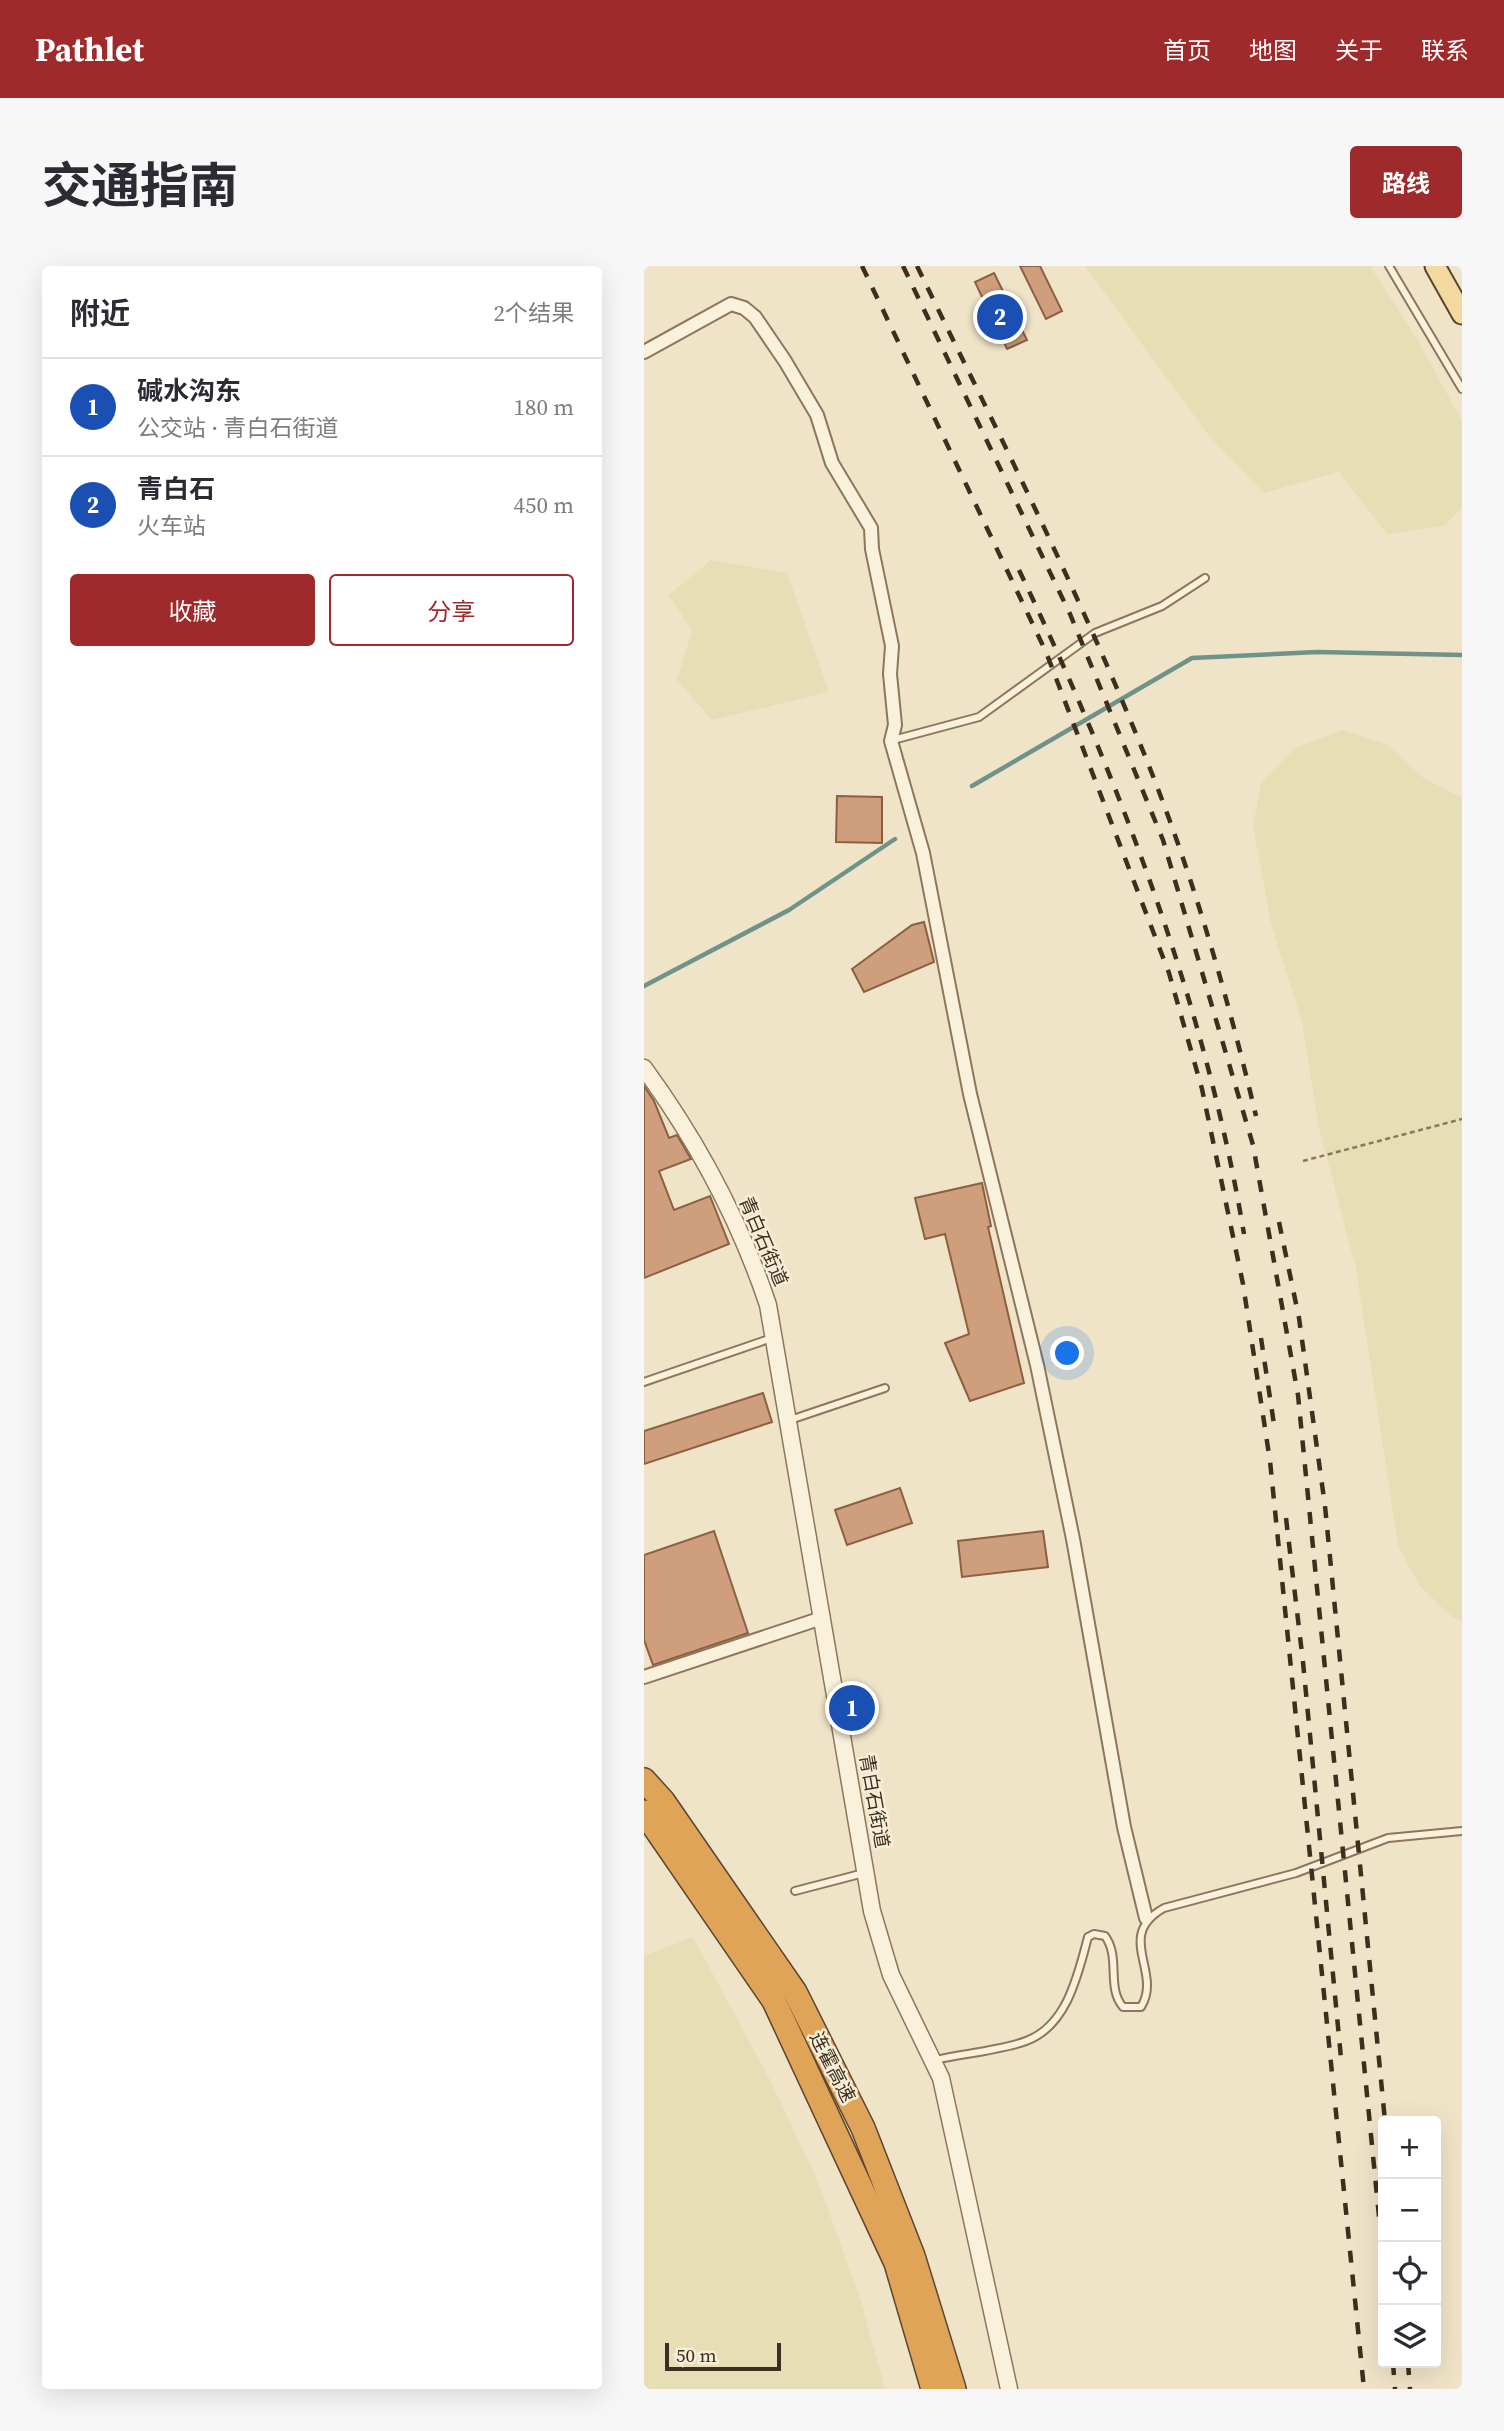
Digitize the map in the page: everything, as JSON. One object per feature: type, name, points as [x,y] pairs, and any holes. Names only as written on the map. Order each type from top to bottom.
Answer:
[{"type":"highway","name":"连霍高速","points":[[644,1780],[663,1801],[795,1992],[863,2128],[913,2256],[954,2389]]},
{"type":"highway","name":"连霍高速","points":[[644,1812],[774,2001],[896,2263],[933,2389]]},
{"type":"main road","points":[[1435,266],[1462,314]]},
{"type":"street","points":[[644,352],[731,304],[744,308],[755,317],[817,415],[832,463],[871,528],[872,549],[892,646],[890,674],[895,725],[891,741],[923,853],[970,1094],[1037,1365],[1073,1539],[1124,1828],[1146,1918]]},
{"type":"street","name":"青白石街道","points":[[644,1068],[686,1125],[749,1249],[768,1305],[872,1911],[891,1975],[941,2078],[1009,2389]]},
{"type":"street","points":[[644,1676],[822,1618]]},
{"type":"lane","points":[[1389,266],[1462,390]]},
{"type":"lane","points":[[891,741],[979,717],[1095,633],[1162,606],[1205,578]]},
{"type":"lane","points":[[644,1382],[774,1337]]},
{"type":"lane","points":[[788,1421],[886,1388]]},
{"type":"lane","points":[[933,2061],[1026,2041],[1044,2031],[1065,2005],[1088,1937],[1094,1934],[1105,1936],[1113,1947],[1115,1997],[1123,2007],[1141,2007],[1147,1997],[1141,1931],[1146,1918],[1164,1908],[1296,1873],[1388,1838],[1462,1831]]},
{"type":"lane","points":[[795,1891],[866,1873]]},
{"type":"path","points":[[1303,1161],[1462,1119]]},
{"type":"shaded area","points":[[1085,266],[1370,266],[1416,337],[1462,421],[1462,508],[1444,526],[1387,534],[1339,472],[1264,493],[1209,436]]},
{"type":"shaded area","points":[[711,560],[787,573],[829,692],[712,720],[677,680],[692,631],[669,595]]},
{"type":"shaded area","points":[[1343,730],[1388,745],[1422,777],[1462,798],[1462,1621],[1451,1616],[1419,1585],[1398,1546],[1356,1269],[1318,1124],[1302,1022],[1271,924],[1253,826],[1261,783],[1295,748]]},
{"type":"shaded area","points":[[693,1937],[771,2082],[819,2184],[861,2301],[885,2389],[644,2389],[644,1956]]},
{"type":"building","points":[[1020,266],[1040,266],[1062,311],[1046,319]]},
{"type":"building","points":[[994,273],[1027,340],[1007,349],[998,329],[987,334],[981,321],[991,316],[975,282]]},
{"type":"building","points":[[837,796],[882,797],[882,843],[836,842]]},
{"type":"building","points":[[924,922],[934,962],[864,992],[852,969],[912,925]]},
{"type":"building","points":[[644,1086],[654,1101],[669,1138],[677,1135],[691,1159],[659,1171],[674,1210],[710,1196],[729,1244],[644,1278]]},
{"type":"building","points":[[982,1183],[991,1226],[988,1227],[1024,1383],[970,1401],[945,1343],[969,1334],[945,1234],[925,1239],[915,1198]]},
{"type":"building","points":[[763,1393],[772,1422],[644,1464],[644,1431]]},
{"type":"building","points":[[900,1488],[912,1523],[847,1545],[835,1510]]},
{"type":"building","points":[[714,1531],[748,1633],[653,1665],[644,1640],[644,1555]]},
{"type":"building","points":[[1043,1531],[1048,1567],[962,1577],[958,1541]]},
{"type":"waterway","points":[[972,786],[1192,658],[1317,652],[1462,655]]},
{"type":"waterway","points":[[644,986],[789,910],[895,839]]},
{"type":"railway","points":[[862,266],[1046,652],[1169,973],[1202,1089],[1243,1284],[1270,1461],[1364,2389]]},
{"type":"railway","points":[[903,266],[1070,614],[1163,840],[1253,1145],[1298,1395],[1382,2242]]},
{"type":"railway","points":[[917,266],[1067,576],[1149,766],[1209,939],[1256,1116]]},
{"type":"railway","points":[[1019,570],[1091,730],[1155,895],[1207,1063],[1228,1149],[1244,1234]]},
{"type":"railway","points":[[1279,1222],[1299,1318],[1325,1506],[1385,2116]]},
{"type":"railway","points":[[1261,1338],[1275,1431]]},
{"type":"railway","points":[[1286,1518],[1303,1662],[1341,2058]]},
{"type":"railway","points":[[1393,2368],[1395,2389]]},
{"type":"railway","points":[[1408,2368],[1410,2389]]},
{"type":"place","name":"青白石","points":[[1000,317]]},
{"type":"place","name":"碱水沟东","points":[[852,1708]]}]
